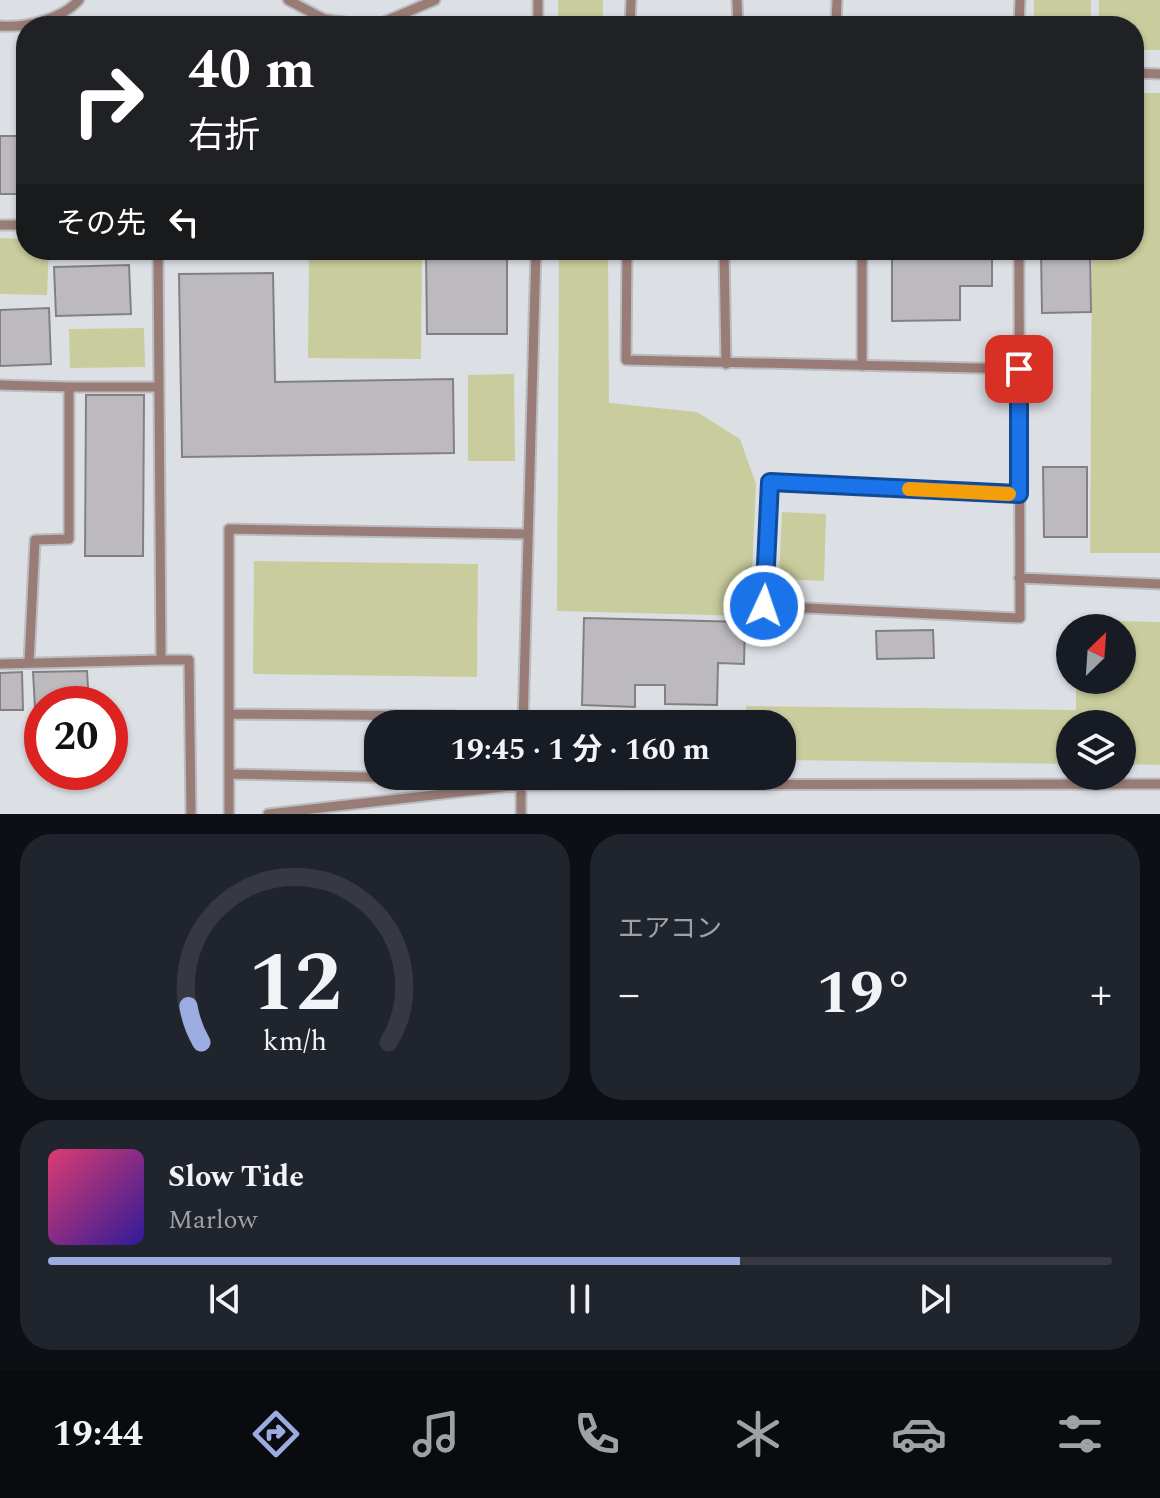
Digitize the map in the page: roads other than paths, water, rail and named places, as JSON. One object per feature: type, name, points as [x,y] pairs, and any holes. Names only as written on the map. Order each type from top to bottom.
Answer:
[{"type":"lane","points":[[53,16],[69,11],[79,0]]},
{"type":"lane","points":[[288,0],[318,16]]},
{"type":"lane","points":[[396,16],[435,0]]},
{"type":"lane","points":[[158,260],[161,660]]},
{"type":"lane","points":[[523,710],[536,260]]},
{"type":"lane","points":[[627,260],[626,360],[1019,369]]},
{"type":"lane","points":[[724,260],[726,364]]},
{"type":"lane","points":[[862,260],[862,366]]},
{"type":"lane","points":[[1019,260],[1020,618],[764,606],[770,482],[1019,494]]},
{"type":"lane","points":[[0,385],[159,387]]},
{"type":"lane","points":[[29,663],[35,540],[69,539],[69,387]]},
{"type":"lane","points":[[229,814],[229,529],[528,534]]},
{"type":"lane","points":[[1019,578],[1160,584]]},
{"type":"lane","points":[[0,664],[189,660],[191,814]]},
{"type":"lane","points":[[229,714],[364,715]]},
{"type":"lane","points":[[229,774],[364,776]]},
{"type":"lane","points":[[796,781],[1160,784]]},
{"type":"lane","points":[[268,814],[470,790]]},
{"type":"lane","points":[[521,790],[521,814]]}]
